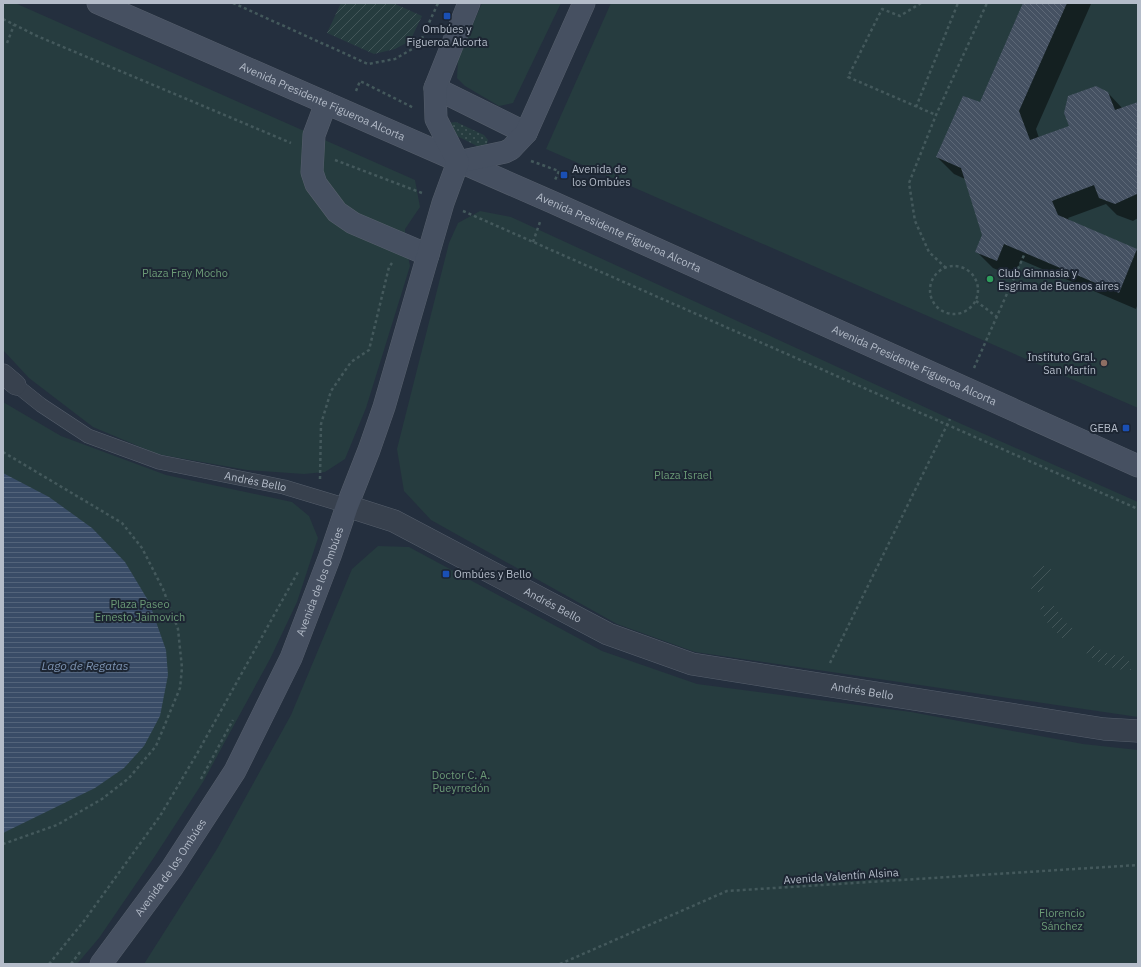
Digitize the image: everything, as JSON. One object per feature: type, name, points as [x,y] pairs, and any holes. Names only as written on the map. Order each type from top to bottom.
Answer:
[{"type":"main road","name":"Avenida Presidente Figueroa Alcorta","points":[[98,3],[552,202],[1138,466]]},
{"type":"main road","points":[[469,3],[435,88],[436,119],[458,162],[505,152],[511,149],[526,133],[584,3]]},
{"type":"main road","points":[[435,88],[526,133]]},
{"type":"main road","points":[[326,103],[314,135],[312,172],[316,184],[337,212],[353,223],[428,255]]},
{"type":"main road","name":"Avenida de los Ombúes","points":[[102,964],[172,868],[235,772],[291,658],[330,556],[347,506],[370,450],[384,407],[443,203],[458,162]]},
{"type":"street","name":"Andrés Bello","points":[[347,506],[394,521],[608,634],[692,664],[820,683],[1104,730],[1138,731]]},
{"type":"lane","name":"Andrés Bello","points":[[7,379],[41,405],[88,436],[159,462],[284,487],[347,506]]},
{"type":"path","points":[[233,3],[368,64],[395,59],[419,45],[438,3]]},
{"type":"path","points":[[921,3],[900,16],[882,9],[848,77],[936,115]]},
{"type":"path","points":[[916,107],[958,3]]},
{"type":"path","points":[[946,268],[929,252],[915,221],[909,183],[936,115],[986,3]]},
{"type":"path","points":[[3,19],[37,36],[313,152],[429,195],[443,203],[1138,509]]},
{"type":"path","points":[[8,43],[14,25]]},
{"type":"path","points":[[360,81],[436,119]]},
{"type":"path","points":[[320,497],[321,424],[331,391],[351,362],[369,350],[390,267],[406,246]]},
{"type":"path","points":[[964,388],[1025,253]]},
{"type":"path","points":[[957,266],[968,270],[976,279],[979,290],[976,301],[968,310],[957,314],[946,313],[936,306],[931,296],[931,284],[936,274],[946,268],[957,266]]},
{"type":"path","points":[[976,301],[997,317]]},
{"type":"path","points":[[820,683],[950,419]]},
{"type":"path","points":[[3,452],[122,523],[142,548],[163,589],[178,629],[182,668],[180,688],[156,746],[129,778],[102,799],[57,825],[3,844]]},
{"type":"path","points":[[49,964],[84,921],[160,816],[198,752],[298,572]]},
{"type":"path","points":[[198,783],[234,718]]},
{"type":"path","name":"Avenida Valentín Alsina","points":[[560,964],[727,892],[1138,865]]},
{"type":"path","points":[[71,964],[84,948]]},
{"type":"green space","name":"Plaza Fray Mocho","points":[[3,3],[15,3],[415,180],[420,207],[405,229],[406,246],[410,266],[366,408],[345,459],[325,472],[304,474],[247,470],[157,454],[93,427],[29,378],[3,350]]},
{"type":"green space","points":[[341,3],[393,3],[422,16],[410,41],[395,49],[374,54],[327,33]]},
{"type":"green space","points":[[482,3],[561,3],[513,103],[499,106],[465,86],[457,78],[458,59]]},
{"type":"green space","name":"Club Gimnasia y Esgrima de Buenos aires","points":[[611,3],[1138,3],[1138,408],[546,149]]},
{"type":"green space","points":[[456,122],[484,135],[488,140],[486,147],[479,147],[451,133],[448,123]]},
{"type":"green space","name":"Plaza Israel","points":[[480,211],[511,217],[957,422],[1138,502],[1138,717],[695,652],[617,624],[431,520],[404,491],[397,449],[449,243],[458,223]]},
{"type":"green space","name":"Plaza Paseo Ernesto Jaimovich","points":[[3,402],[61,436],[166,475],[292,502],[309,516],[318,538],[297,602],[270,659],[203,782],[99,938],[77,964],[3,964]]},
{"type":"green space","name":"Doctor C. A. Pueyrredón","points":[[378,546],[409,547],[602,651],[697,684],[911,712],[1083,744],[1138,750],[1138,964],[144,964],[217,849],[291,715],[352,569]]},
{"type":"green space","points":[[1040,564],[1052,570],[1040,593],[1028,587]]},
{"type":"green space","points":[[1039,606],[1054,606],[1066,623],[1075,630],[1063,639],[1046,621]]},
{"type":"green space","points":[[1090,644],[1108,653],[1118,656],[1128,656],[1131,670],[1112,668],[1095,660],[1085,652]]},
{"type":"water","name":"Lago de Regatas","points":[[3,473],[49,497],[92,528],[125,562],[149,602],[166,650],[168,675],[160,716],[144,746],[124,768],[95,788],[3,833]]},
{"type":"building","points":[[1023,3],[1067,3],[1019,111],[1030,140],[1069,126],[1064,113],[1068,96],[1096,86],[1108,92],[1115,110],[1138,102],[1137,194],[1115,204],[1099,198],[1094,185],[1052,201],[1058,215],[1137,249],[1119,293],[1004,244],[997,261],[975,252],[982,235],[961,168],[936,157],[963,96],[980,102]]},
{"type":"place","name":"Ombúes y Figueroa Alcorta","points":[[447,16]]},
{"type":"place","name":"Avenida de los Ombúes","points":[[564,175]]},
{"type":"place","name":"Club Gimnasia y Esgrima de Buenos aires","points":[[990,279]]},
{"type":"place","name":"Instituto Gral. San Martín","points":[[1104,363]]},
{"type":"place","name":"GEBA","points":[[1126,428]]},
{"type":"place","name":"Ombúes y Bello","points":[[446,574]]},
{"type":"park label","name":"Florencio Sánchez","points":[[1062,919]]}]
